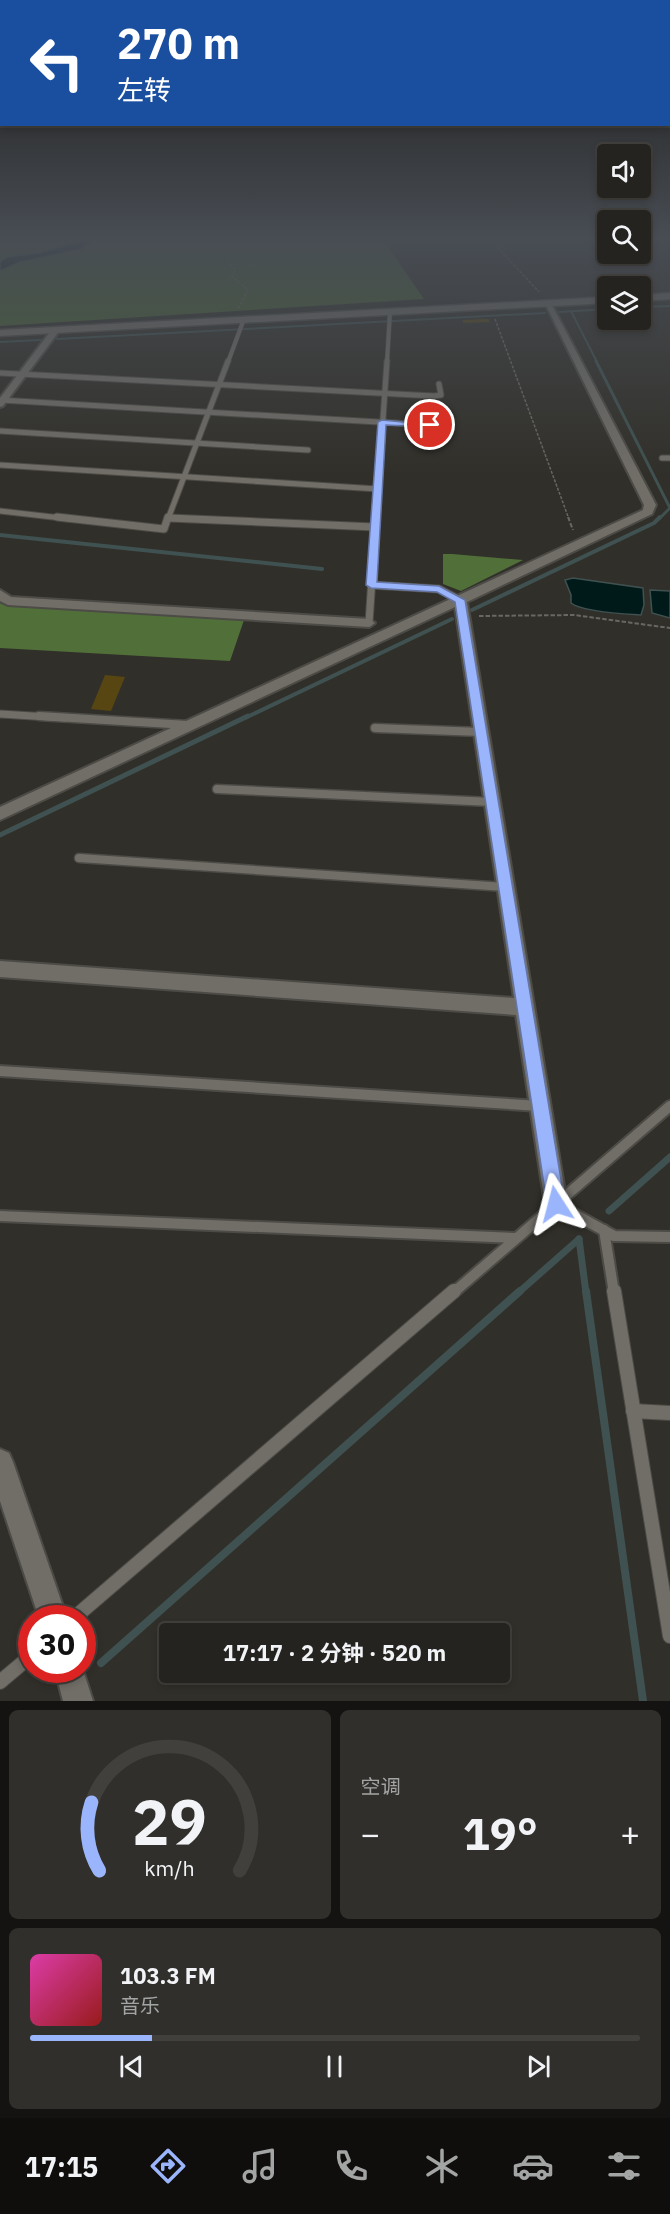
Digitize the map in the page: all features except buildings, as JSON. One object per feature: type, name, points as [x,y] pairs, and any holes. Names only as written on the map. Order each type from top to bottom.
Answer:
[{"type":"street","points":[[0,333],[242,326],[396,317]]},
{"type":"street","points":[[0,814],[190,726],[461,608],[648,512],[650,505],[554,317]]},
{"type":"street","points":[[1,402],[57,330]]},
{"type":"street","points":[[0,594],[8,601],[369,623]]},
{"type":"street","points":[[461,608],[556,1204]]},
{"type":"street","points":[[0,969],[524,1008]]},
{"type":"street","points":[[0,1462],[49,1605]]},
{"type":"street","points":[[73,1683],[78,1701]]},
{"type":"lane","points":[[369,623],[389,318]]},
{"type":"lane","points":[[0,511],[164,528],[242,326]]},
{"type":"lane","points":[[0,373],[434,396],[441,394],[439,384]]},
{"type":"lane","points":[[1,402],[430,425]]},
{"type":"lane","points":[[0,431],[308,450]]},
{"type":"lane","points":[[662,458],[670,458]]},
{"type":"lane","points":[[0,465],[378,489]]},
{"type":"lane","points":[[169,518],[375,527]]},
{"type":"lane","points":[[371,585],[439,589],[461,608]]},
{"type":"lane","points":[[0,714],[190,726]]},
{"type":"lane","points":[[375,728],[481,732]]},
{"type":"lane","points":[[217,789],[492,802]]},
{"type":"lane","points":[[79,858],[506,887]]},
{"type":"lane","points":[[0,1071],[540,1106]]},
{"type":"lane","points":[[89,1605],[670,1106]]},
{"type":"lane","points":[[556,1204],[614,1236],[670,1237]]},
{"type":"lane","points":[[0,1216],[516,1238]]},
{"type":"lane","points":[[604,1230],[670,1636]]},
{"type":"lane","points":[[633,1411],[670,1413]]},
{"type":"lane","points":[[0,1682],[18,1667]]},
{"type":"path","points":[[239,317],[242,326]]},
{"type":"path","points":[[494,319],[573,530]]},
{"type":"path","points":[[461,608],[574,615],[670,628]]},
{"type":"green space","points":[[0,317],[135,317],[0,326]]},
{"type":"green space","points":[[443,554],[523,560],[461,591],[443,584]]},
{"type":"green space","points":[[0,603],[244,620],[230,661],[0,648]]},
{"type":"water","points":[[573,578],[643,588],[644,605],[641,615],[584,609],[571,603],[571,595],[565,580]]},
{"type":"water","points":[[650,590],[670,591],[670,618],[652,613]]},
{"type":"waterway","points":[[57,339],[463,317]]},
{"type":"waterway","points":[[574,317],[597,362]]},
{"type":"waterway","points":[[0,342],[41,340]]},
{"type":"waterway","points":[[596,361],[670,508],[659,519]]},
{"type":"waterway","points":[[472,610],[654,523],[660,517]]},
{"type":"waterway","points":[[0,535],[322,569]]},
{"type":"waterway","points":[[245,718],[452,619]]},
{"type":"waterway","points":[[0,835],[248,716]]},
{"type":"waterway","points":[[609,1211],[670,1157]]},
{"type":"waterway","points":[[518,1293],[579,1239],[586,1293]]},
{"type":"waterway","points":[[101,1663],[520,1291]]},
{"type":"waterway","points":[[586,1291],[643,1701]]},
{"type":"route","points":[[430,425],[382,422],[371,585],[439,589],[449,592],[460,600],[556,1204]]}]
